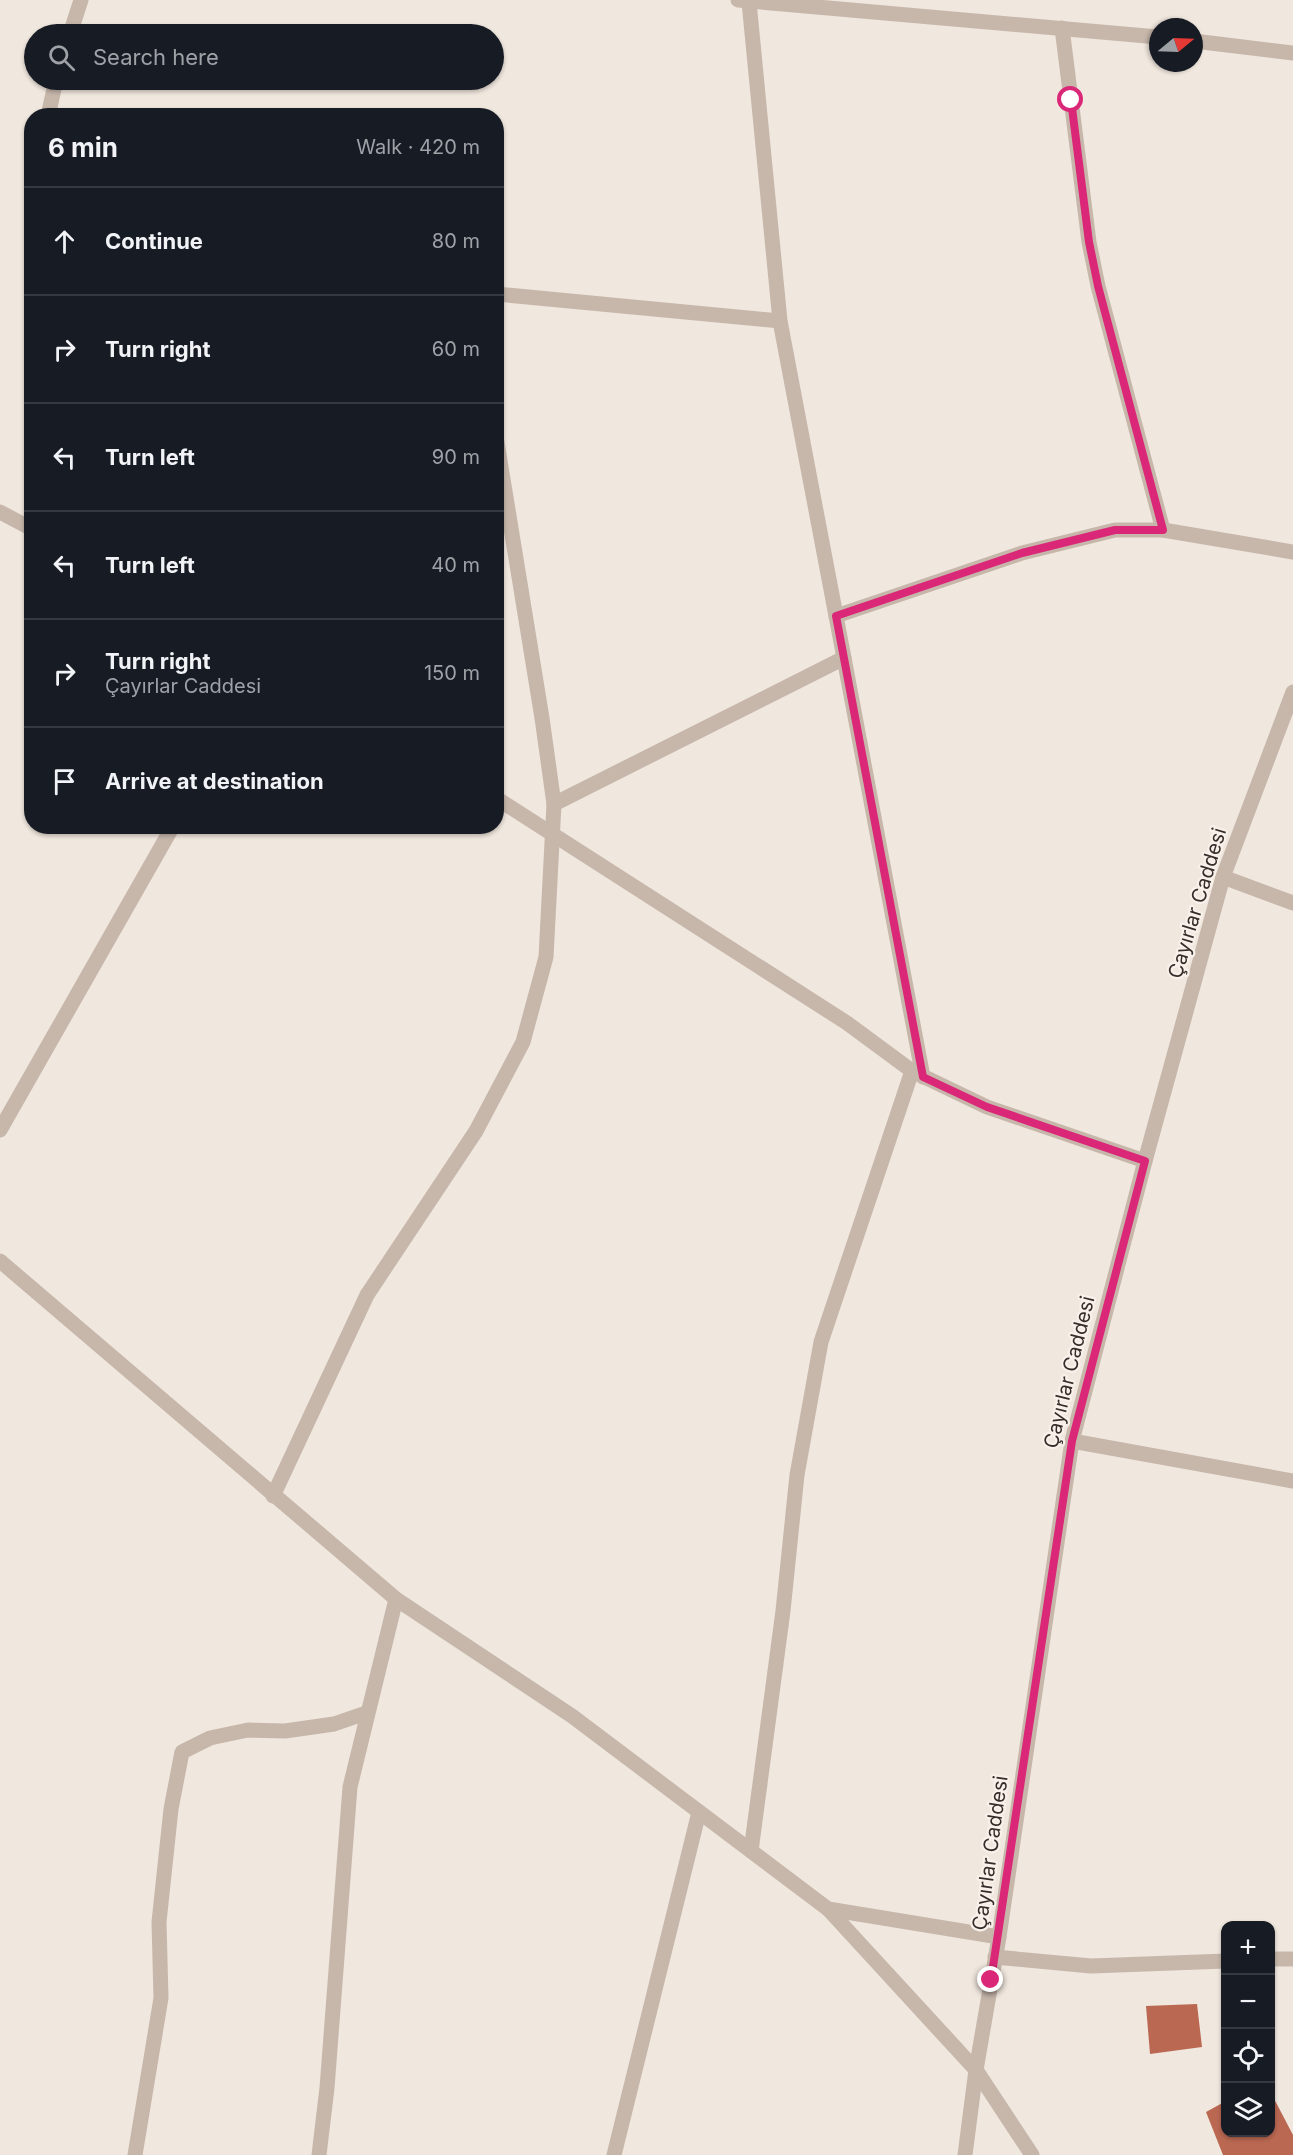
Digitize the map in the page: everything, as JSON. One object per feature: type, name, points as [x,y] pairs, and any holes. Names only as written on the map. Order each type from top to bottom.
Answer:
[{"type":"street","points":[[73,24],[81,0]]},
{"type":"street","points":[[751,1851],[783,1611],[797,1475],[821,1342],[918,1074],[844,658],[780,321],[743,1],[1149,36]]},
{"type":"street","points":[[1062,28],[1089,242],[1098,286],[1163,530]]},
{"type":"street","points":[[1203,42],[1293,53]]},
{"type":"street","points":[[50,108],[54,90]]},
{"type":"street","points":[[504,295],[780,321]]},
{"type":"street","points":[[273,1496],[367,1295],[476,1131],[523,1042],[546,957],[554,804],[504,485]]},
{"type":"street","points":[[0,512],[24,525]]},
{"type":"street","points":[[836,616],[1022,553],[1115,530],[1163,530],[1293,552]]},
{"type":"street","points":[[554,804],[844,658]]},
{"type":"street","name":"Çayırlar Caddesi","points":[[965,2155],[1072,1441],[1145,1161],[1223,877],[1293,692]]},
{"type":"street","points":[[504,803],[848,1023],[918,1074],[987,1107],[1145,1161]]},
{"type":"street","points":[[0,1130],[168,834]]},
{"type":"street","points":[[1223,877],[1293,903]]},
{"type":"street","points":[[0,1261],[396,1599],[572,1716],[828,1909],[976,2070],[1032,2155]]},
{"type":"street","points":[[1072,1441],[1293,1481]]},
{"type":"street","points":[[319,2155],[327,2088],[350,1786],[366,1713],[396,1599]]},
{"type":"street","points":[[135,2155],[161,1998],[159,1922],[171,1809],[182,1752],[210,1738],[248,1730],[295,1729],[334,1724],[366,1713]]},
{"type":"street","points":[[614,2155],[699,1812]]},
{"type":"street","points":[[828,1909],[999,1937]]},
{"type":"street","points":[[995,1957],[1091,1966],[1221,1961]]},
{"type":"street","points":[[1275,1959],[1293,1959]]},
{"type":"building","points":[[1197,2004],[1202,2047],[1150,2054],[1146,2006]]},
{"type":"building","points":[[1275,2101],[1293,2135],[1293,2155],[1223,2155],[1206,2112],[1221,2104],[1221,2137],[1275,2137]]},
{"type":"route","points":[[991,1980],[1072,1441],[1145,1161],[987,1107],[923,1077],[836,616],[1022,553],[1115,530],[1163,530],[1098,286],[1089,242],[1071,100]]}]
